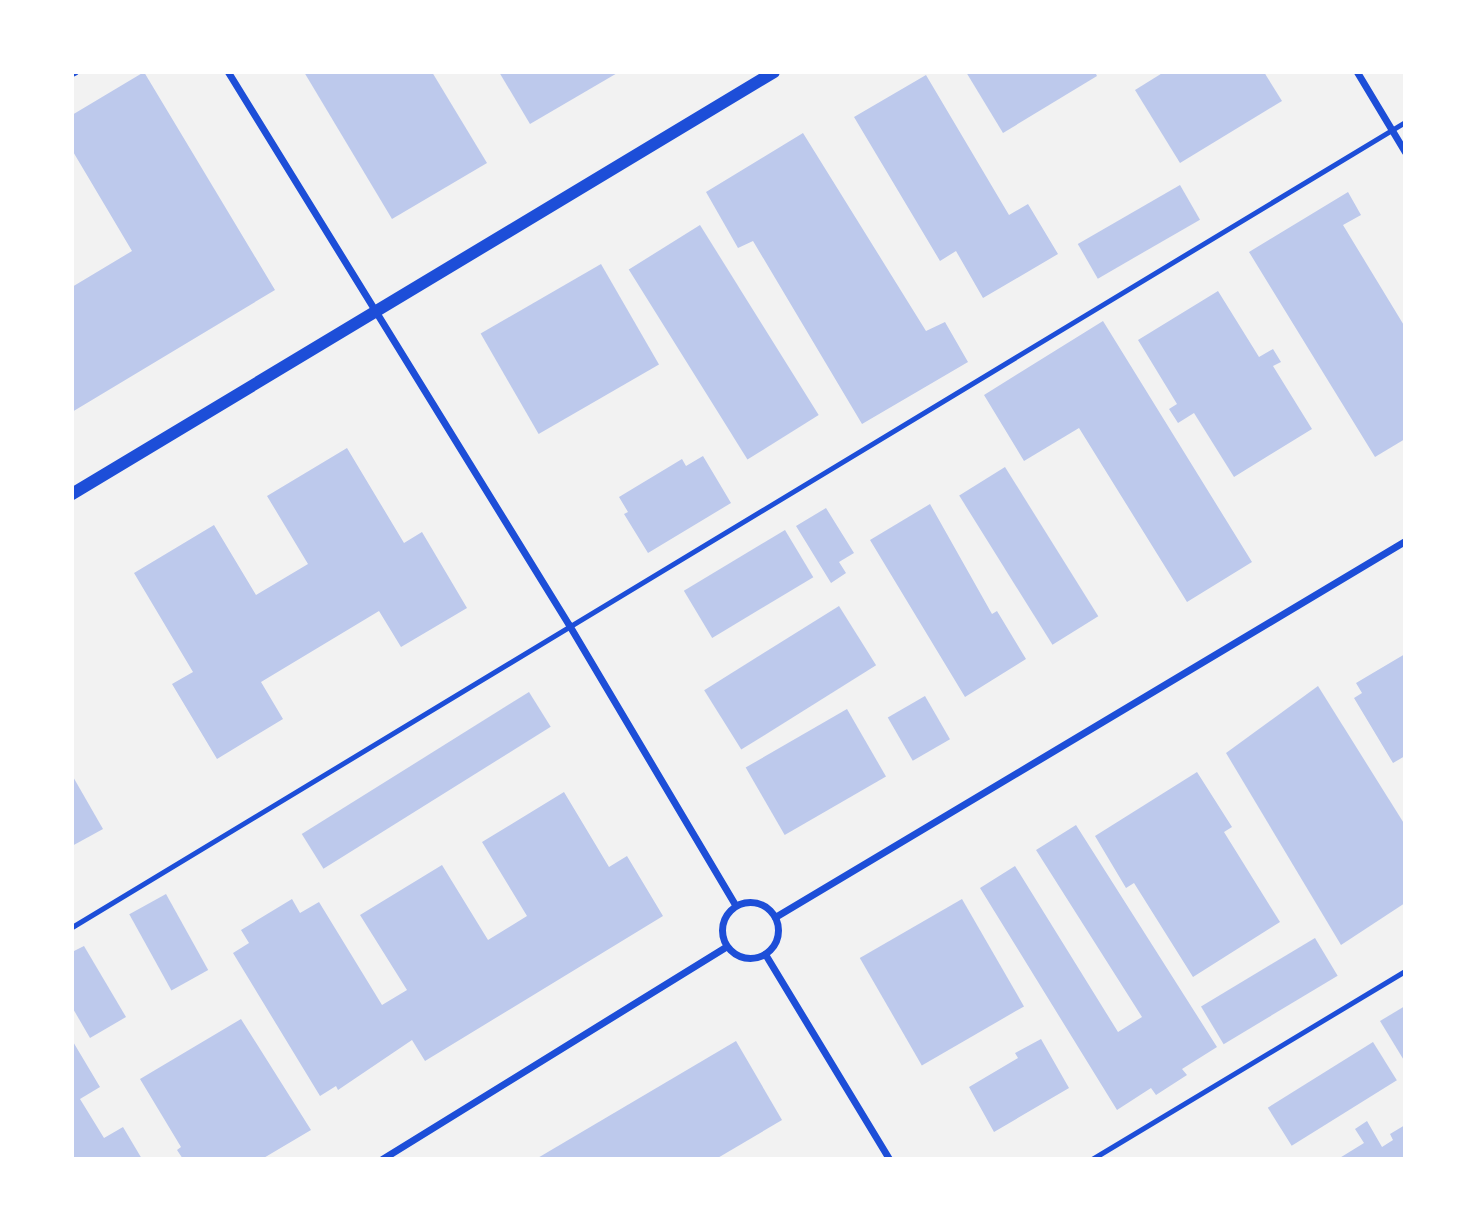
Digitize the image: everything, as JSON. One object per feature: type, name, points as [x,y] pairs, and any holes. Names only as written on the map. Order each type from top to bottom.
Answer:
[{"type":"street","points":[[228,72],[569,625],[735,905]]},
{"type":"street","points":[[72,494],[774,72]]},
{"type":"street","points":[[1357,72],[1405,152]]},
{"type":"street","points":[[775,917],[1405,541]]},
{"type":"street","points":[[754,902],[763,904],[775,917],[778,934],[765,954],[745,958],[727,946],[721,931],[722,921],[735,905],[754,902]]},
{"type":"street","points":[[382,1159],[727,946]]},
{"type":"street","points":[[765,954],[889,1159]]},
{"type":"lane","points":[[72,75],[76,72]]},
{"type":"lane","points":[[72,927],[1405,122]]},
{"type":"lane","points":[[1092,1159],[1405,971]]},
{"type":"building","points":[[144,72],[275,290],[72,412],[72,287],[132,251],[72,150],[72,115]]},
{"type":"building","points":[[304,72],[432,72],[487,163],[392,219]]},
{"type":"building","points":[[499,72],[619,72],[530,124]]},
{"type":"building","points":[[966,72],[1095,72],[1097,76],[1003,133]]},
{"type":"building","points":[[1164,72],[1264,72],[1282,101],[1180,163],[1135,90]]},
{"type":"building","points":[[926,75],[1009,215],[1028,204],[1058,254],[983,298],[956,251],[940,261],[854,117]]},
{"type":"building","points":[[803,133],[926,331],[945,322],[968,362],[862,424],[753,241],[738,248],[706,192]]},
{"type":"building","points":[[1180,185],[1200,220],[1098,279],[1078,244]]},
{"type":"building","points":[[1348,192],[1361,215],[1343,225],[1405,327],[1405,439],[1375,457],[1249,252]]},
{"type":"building","points":[[700,225],[819,415],[747,459],[629,270]]},
{"type":"building","points":[[601,264],[659,364],[539,434],[481,334]]},
{"type":"building","points":[[1218,291],[1259,357],[1273,349],[1281,362],[1273,366],[1312,429],[1234,477],[1194,413],[1178,423],[1169,409],[1177,404],[1138,340]]},
{"type":"building","points":[[1103,321],[1252,562],[1187,602],[1079,428],[1024,461],[984,395]]},
{"type":"building","points":[[347,448],[404,543],[422,532],[467,608],[401,647],[379,611],[261,682],[283,719],[217,759],[172,684],[193,672],[134,573],[214,525],[256,595],[308,564],[267,496]]},
{"type":"building","points":[[703,456],[731,503],[648,553],[624,514],[628,512],[619,497],[682,459],[686,466]]},
{"type":"building","points":[[1005,467],[1098,616],[1052,645],[959,496]]},
{"type":"building","points":[[930,504],[992,614],[997,611],[1026,659],[965,697],[870,540]]},
{"type":"building","points":[[826,508],[854,553],[839,562],[846,573],[831,583],[796,526]]},
{"type":"building","points":[[785,530],[813,577],[712,638],[684,591]]},
{"type":"building","points":[[839,606],[876,665],[741,750],[704,690]]},
{"type":"building","points":[[1405,654],[1405,756],[1393,763],[1354,698],[1362,693],[1356,683]]},
{"type":"building","points":[[1318,686],[1405,825],[1405,903],[1341,945],[1226,753]]},
{"type":"building","points":[[529,692],[551,727],[323,869],[302,834]]},
{"type":"building","points":[[925,696],[950,739],[913,761],[888,718]]},
{"type":"building","points":[[847,709],[886,777],[785,835],[746,768]]},
{"type":"building","points":[[1197,772],[1232,827],[1224,832],[1280,922],[1193,977],[1134,883],[1126,888],[1095,836]]},
{"type":"building","points":[[72,775],[103,829],[72,846]]},
{"type":"building","points":[[564,792],[609,867],[627,856],[663,916],[425,1061],[412,1040],[338,1090],[336,1086],[320,1096],[233,953],[249,943],[241,930],[292,899],[300,913],[319,902],[382,1005],[407,990],[360,915],[442,865],[488,940],[527,916],[482,842]]},
{"type":"building","points":[[1076,825],[1217,1047],[1182,1069],[1187,1075],[1156,1095],[1151,1088],[1117,1110],[980,888],[1015,866],[1118,1032],[1142,1017],[1036,850]]},
{"type":"building","points":[[166,894],[208,970],[171,990],[129,914]]},
{"type":"building","points":[[962,899],[1024,1006],[922,1065],[860,958]]},
{"type":"building","points":[[1315,938],[1338,976],[1224,1044],[1201,1007]]},
{"type":"building","points":[[84,946],[126,1017],[90,1038],[72,1007],[72,952]]},
{"type":"building","points":[[1405,1006],[1405,1062],[1380,1021]]},
{"type":"building","points":[[241,1019],[311,1130],[262,1159],[183,1159],[177,1150],[181,1147],[140,1079]]},
{"type":"building","points":[[1041,1039],[1069,1088],[994,1132],[969,1087],[1018,1058],[1015,1053]]},
{"type":"building","points":[[72,1040],[100,1087],[80,1099],[104,1138],[123,1127],[142,1159],[72,1158]]},
{"type":"building","points":[[736,1041],[782,1120],[716,1159],[536,1159]]},
{"type":"building","points":[[1373,1042],[1397,1080],[1292,1146],[1268,1108]]},
{"type":"building","points":[[1367,1121],[1382,1147],[1393,1140],[1390,1134],[1405,1125],[1405,1159],[1338,1159],[1364,1143],[1355,1129]]}]
